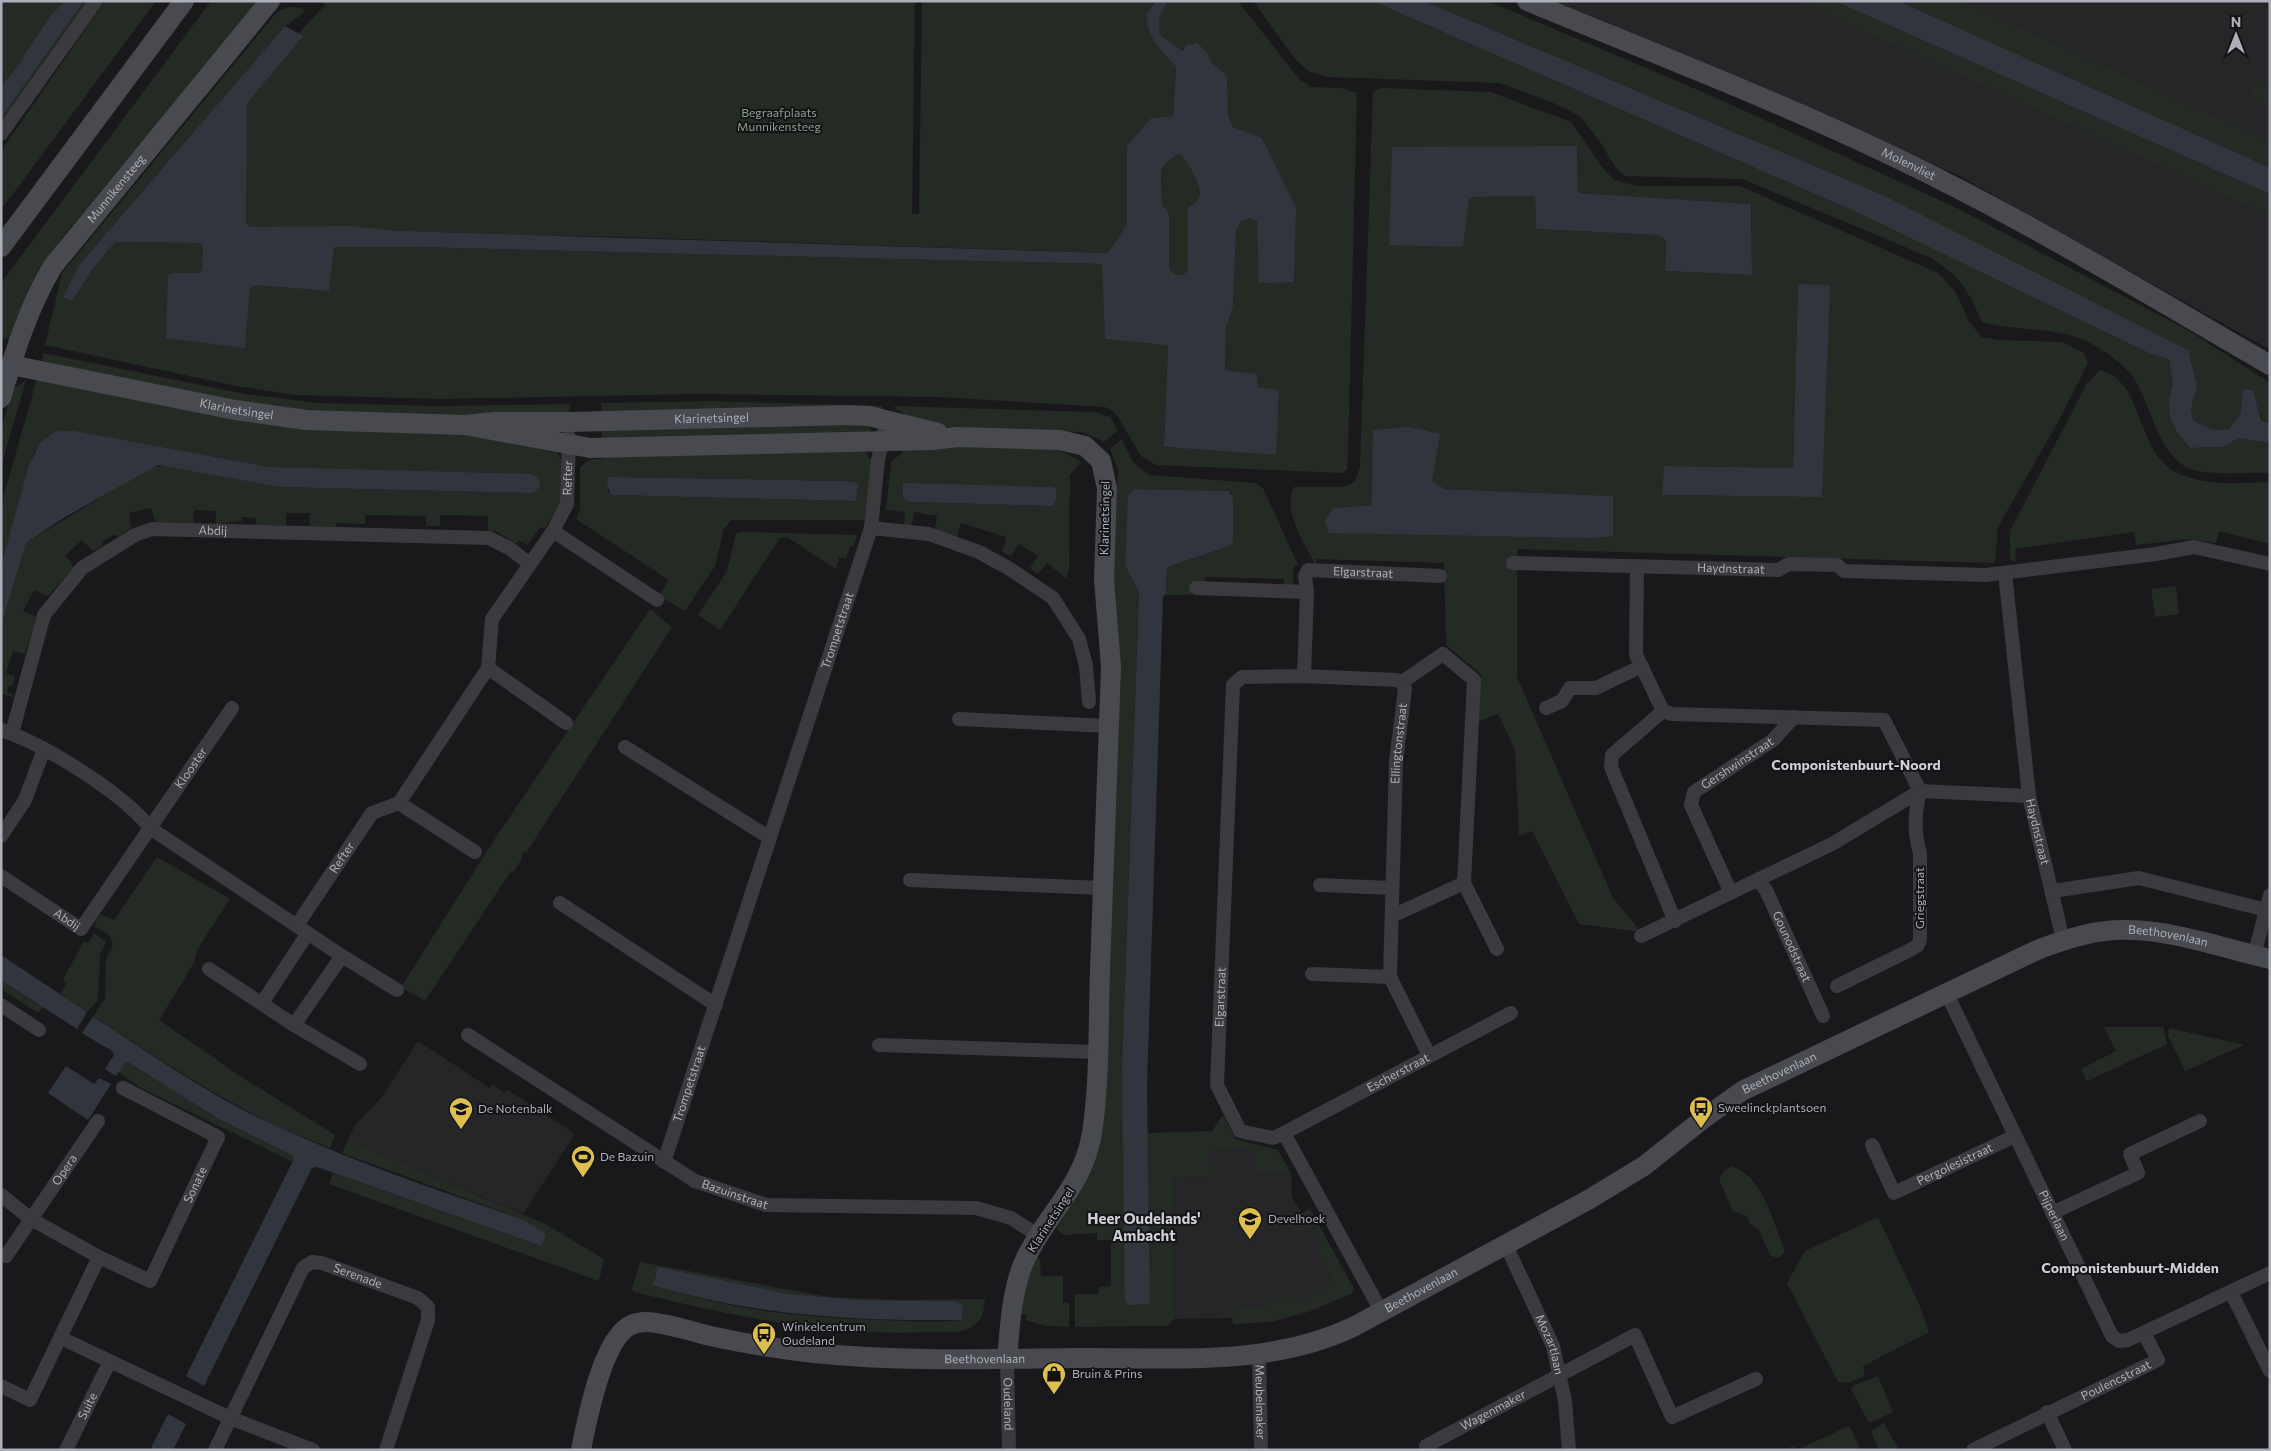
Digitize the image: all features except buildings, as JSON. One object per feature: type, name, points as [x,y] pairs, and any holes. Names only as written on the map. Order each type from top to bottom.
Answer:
[{"type":"street","points":[[1,134],[96,1]]},
{"type":"street","points":[[1,247],[184,1]]},
{"type":"street","name":"Munnikensteeg","points":[[1,398],[31,308],[54,266],[270,1]]},
{"type":"street","name":"Molenvliet","points":[[1528,1],[1802,116],[1908,163],[2016,219],[2270,365]]},
{"type":"street","name":"Klarinetsingel","points":[[11,364],[266,416],[321,421],[465,425],[494,422],[569,422],[807,415],[869,416],[957,437]]},
{"type":"street","name":"Trompetstraat","points":[[664,1162],[871,528],[878,460],[887,420]]},
{"type":"street","name":"Refter","points":[[302,929],[372,813],[399,804],[488,668],[492,619],[553,531],[567,504],[569,422]]},
{"type":"street","name":"Klarinetsingel","points":[[465,425],[590,448],[932,440],[957,437],[1076,442],[1096,455],[1104,466],[1108,488],[1104,579],[1110,667],[1109,726],[1097,1052],[1092,1133],[1084,1161],[1072,1189],[1026,1258],[1018,1280],[1007,1359]]},
{"type":"street","points":[[871,528],[929,534],[980,552],[1010,569],[1053,598],[1079,639],[1086,666],[1089,702]]},
{"type":"street","name":"Abdij","points":[[397,990],[342,956],[150,828],[128,803],[44,749],[6,732],[44,615],[82,568],[135,535],[152,529],[489,538],[509,548],[530,564]]},
{"type":"street","points":[[553,531],[657,600]]},
{"type":"street","name":"Haydnstraat","points":[[1512,563],[1778,570],[1789,564],[1818,564],[1837,565],[1844,571],[1986,575],[2156,554],[2194,547],[2270,564]]},
{"type":"street","points":[[1637,566],[1636,654],[1663,711],[1612,755],[1611,766],[1675,921]]},
{"type":"street","name":"Elgarstraat","points":[[1304,676],[1307,592],[1305,576],[1308,570],[1440,576]]},
{"type":"street","name":"Haydnstraat","points":[[2005,573],[2029,796],[2053,891],[2062,940]]},
{"type":"street","points":[[1196,588],[1307,592]]},
{"type":"street","points":[[1402,682],[1443,654],[1474,680],[1464,883],[1497,950]]},
{"type":"street","points":[[1546,708],[1562,701],[1570,688],[1596,688],[1642,666]]},
{"type":"street","points":[[488,668],[566,723]]},
{"type":"street","name":"Elgarstraat","points":[[1284,1133],[1273,1138],[1240,1131],[1217,1085],[1233,685],[1242,677],[1304,676],[1397,680],[1402,682]]},
{"type":"street","name":"Ellingtonstraat","points":[[1402,682],[1405,689],[1396,761],[1390,976],[1429,1055]]},
{"type":"street","name":"Klooster","points":[[150,828],[232,708]]},
{"type":"street","name":"Gershwinstraat","points":[[1663,711],[1672,714],[1884,720],[1920,791]]},
{"type":"street","name":"Gershwinstraat","points":[[1731,893],[1691,805],[1694,792],[1773,740],[1794,717]]},
{"type":"street","points":[[959,719],[1109,726]]},
{"type":"street","points":[[625,747],[770,838]]},
{"type":"street","points":[[1,836],[25,800],[44,749]]},
{"type":"street","points":[[1641,936],[1832,844],[1920,791],[2029,796]]},
{"type":"street","name":"Griegstraat","points":[[1837,986],[1908,951],[1917,946],[1920,940],[1920,854],[1916,841],[1917,803],[1920,791]]},
{"type":"street","points":[[399,804],[475,852]]},
{"type":"street","name":"Abdij","points":[[1,876],[81,929],[150,828]]},
{"type":"street","points":[[2053,891],[2140,878],[2266,910]]},
{"type":"street","points":[[910,880],[1103,888]]},
{"type":"street","name":"Gounodstraat","points":[[1758,880],[1766,890],[1824,1016]]},
{"type":"street","points":[[1392,916],[1464,883]]},
{"type":"street","points":[[1320,885],[1392,888]]},
{"type":"street","points":[[2262,958],[2266,910],[2270,895]]},
{"type":"street","points":[[560,903],[716,1005]]},
{"type":"street","points":[[262,1003],[302,929]]},
{"type":"street","name":"Beethovenlaan","points":[[581,1450],[596,1392],[612,1344],[620,1334],[637,1323],[668,1325],[766,1347],[839,1355],[1007,1359],[1259,1354],[1284,1351],[1331,1338],[1588,1200],[1644,1166],[1702,1119],[1742,1091],[2062,940],[2093,933],[2125,930],[2155,932],[2262,958]]},
{"type":"street","points":[[294,1024],[342,956]]},
{"type":"street","points":[[209,969],[360,1064]]},
{"type":"street","points":[[1312,974],[1390,976]]},
{"type":"street","name":"Pijperlaan","points":[[1947,994],[2112,1336],[2119,1341],[2128,1340],[2270,1274]]},
{"type":"street","points":[[1,1005],[39,1030]]},
{"type":"street","name":"Escherstraat","points":[[1284,1133],[1510,1013]]},
{"type":"street","name":"Bazuinstraat","points":[[468,1035],[695,1181],[766,1205],[976,1208],[1011,1218],[1039,1236]]},
{"type":"street","points":[[879,1045],[1097,1052]]},
{"type":"street","name":"Sonate","points":[[31,1219],[99,1257],[150,1280],[218,1137],[123,1088]]},
{"type":"street","name":"Opera","points":[[6,1256],[98,1121]]},
{"type":"street","points":[[2052,1213],[2138,1173],[2130,1154],[2200,1121]]},
{"type":"street","points":[[1284,1133],[1380,1311]]},
{"type":"street","name":"Pergolesistraat","points":[[1872,1145],[1894,1193],[2016,1136]]},
{"type":"street","points":[[1,1195],[31,1219]]},
{"type":"street","name":"Mozartlaan","points":[[1506,1245],[1553,1346],[1565,1401],[1569,1450]]},
{"type":"street","points":[[1,1386],[30,1400],[99,1257]]},
{"type":"street","name":"Serenade","points":[[230,1418],[303,1268],[312,1262],[322,1263],[418,1298],[428,1307],[428,1320],[386,1450]]},
{"type":"street","points":[[2231,1292],[2270,1372]]},
{"type":"street","name":"Poulencstraat","points":[[1973,1450],[2047,1412],[2158,1360],[2144,1333]]},
{"type":"street","name":"Wagenmaker","points":[[1426,1446],[1635,1335],[1672,1417],[1756,1379]]},
{"type":"street","points":[[61,1338],[230,1418],[313,1450]]},
{"type":"street","name":"Meubelmaker","points":[[1259,1354],[1261,1450]]},
{"type":"street","name":"Oudeland","points":[[1007,1359],[1009,1450]]},
{"type":"street","name":"Suite","points":[[66,1450],[109,1362]]},
{"type":"street","points":[[2047,1412],[2064,1450]]},
{"type":"street","points":[[215,1450],[230,1418]]},
{"type":"shaded area","points":[[65,1],[84,1],[1,118],[1,87],[22,61],[24,55],[51,15]]},
{"type":"shaded area","points":[[1156,1],[1168,1],[1160,18],[1161,36],[1183,51],[1186,45],[1197,43],[1208,53],[1210,61],[1227,76],[1228,115],[1233,127],[1262,138],[1296,208],[1294,282],[1259,283],[1257,221],[1250,218],[1240,222],[1236,232],[1233,306],[1226,328],[1225,370],[1257,374],[1258,387],[1279,390],[1276,455],[1164,447],[1168,345],[1105,339],[1102,264],[415,247],[334,247],[329,291],[254,285],[250,289],[245,348],[166,338],[168,275],[173,273],[198,273],[202,270],[203,247],[200,243],[115,242],[92,270],[72,301],[63,297],[79,265],[285,26],[303,36],[247,103],[246,223],[250,227],[349,226],[397,231],[1108,253],[1127,224],[1127,146],[1151,118],[1173,116],[1176,67],[1153,38],[1146,15]],"holes":[[[1179,153],[1193,173],[1200,192],[1195,203],[1188,208],[1188,270],[1183,275],[1175,275],[1169,269],[1169,214],[1162,204],[1161,170],[1166,163]]]},
{"type":"shaded area","points":[[1372,1],[1424,1],[1883,195],[2188,350],[2197,386],[2191,409],[2193,420],[2212,430],[2228,430],[2240,415],[2243,390],[2253,390],[2261,420],[2270,424],[2270,443],[2239,438],[2223,447],[2190,448],[2176,430],[2170,417],[2169,400],[2173,383],[2169,359],[2151,354],[1852,210]]},
{"type":"shaded area","points":[[1539,1],[2270,1],[2270,350],[1956,174]]},
{"type":"shaded area","points":[[1835,1],[1898,1],[2270,168],[2270,194]]},
{"type":"shaded area","points":[[1577,146],[1578,193],[1751,204],[1752,275],[1665,271],[1666,240],[1658,235],[1536,229],[1535,196],[1469,197],[1463,247],[1389,245],[1392,147]]},
{"type":"shaded area","points":[[1798,284],[1830,285],[1822,497],[1662,495],[1664,466],[1793,468]]},
{"type":"shaded area","points":[[1410,427],[1440,434],[1432,481],[1445,489],[1613,496],[1613,536],[1595,538],[1329,533],[1325,521],[1333,508],[1372,505],[1373,430]]},
{"type":"shaded area","points":[[76,431],[269,467],[532,474],[539,478],[540,486],[535,492],[531,493],[279,487],[158,465],[65,517],[26,543],[1,627],[1,566],[29,465],[40,443],[55,432]]},
{"type":"shaded area","points":[[608,477],[846,481],[858,483],[856,501],[611,495],[607,484]]},
{"type":"shaded area","points":[[903,483],[1052,487],[1056,489],[1056,498],[1053,506],[910,502],[903,498]]},
{"type":"shaded area","points":[[1134,489],[1229,491],[1233,497],[1233,543],[1227,547],[1170,566],[1167,569],[1166,593],[1163,596],[1147,1085],[1150,1301],[1148,1304],[1128,1305],[1125,1301],[1122,1069],[1139,592],[1125,565],[1128,498]]},
{"type":"shaded area","points":[[1,955],[87,1012],[77,1029],[1,980]]},
{"type":"shaded area","points":[[93,1017],[203,1088],[249,1113],[303,1138],[365,1163],[524,1220],[545,1234],[541,1246],[317,1167],[312,1168],[204,1386],[186,1376],[294,1159],[292,1155],[219,1119],[126,1061],[116,1076],[105,1069],[114,1055],[112,1051],[82,1033]]},
{"type":"shaded area","name":"De Notenbalk","points":[[418,1041],[490,1088],[492,1084],[505,1093],[507,1089],[575,1134],[523,1214],[348,1140],[355,1125],[382,1097]]},
{"type":"shaded area","points":[[66,1066],[94,1084],[99,1078],[111,1084],[88,1120],[48,1093]]},
{"type":"shaded area","name":"Develhoek","points":[[1254,1149],[1255,1174],[1291,1173],[1292,1197],[1302,1213],[1310,1209],[1354,1289],[1352,1293],[1309,1312],[1272,1322],[1233,1324],[1232,1318],[1174,1319],[1173,1177],[1211,1176],[1210,1150]]},
{"type":"shaded area","points":[[658,1267],[789,1294],[861,1300],[955,1301],[963,1305],[962,1320],[845,1318],[729,1304],[653,1285]]},
{"type":"shaded area","points":[[168,1414],[186,1424],[173,1450],[150,1450]]},
{"type":"green space","points":[[1,1],[65,1],[51,15],[24,55],[22,61],[1,87]]},
{"type":"green space","points":[[84,1],[91,1],[1,126],[1,118]]},
{"type":"green space","points":[[105,1],[156,1],[1,210],[1,151]]},
{"type":"green space","points":[[211,1],[259,1],[62,238],[35,279],[9,339],[1,338],[1,283]]},
{"type":"green space","name":"Begraafplaats Munnikensteeg","points":[[321,1],[915,1],[912,214],[919,214],[922,1],[1156,1],[1146,15],[1147,24],[1160,49],[1176,67],[1173,116],[1151,118],[1127,146],[1127,224],[1108,253],[592,236],[240,233],[236,101],[325,5]]},
{"type":"green space","points":[[1168,1],[1238,1],[1299,79],[1312,87],[1341,88],[1357,93],[1348,451],[1347,470],[1341,473],[1156,465],[1141,456],[1118,417],[1113,411],[1105,407],[937,397],[693,394],[441,399],[296,395],[236,386],[45,345],[62,273],[277,12],[295,7],[306,11],[285,26],[79,265],[72,301],[92,270],[115,242],[200,243],[203,247],[202,270],[198,273],[173,273],[245,348],[250,289],[254,285],[329,291],[334,247],[415,247],[1103,264],[1105,339],[1168,344],[1164,447],[1275,455],[1279,391],[1258,387],[1257,374],[1225,370],[1226,328],[1233,306],[1236,232],[1240,222],[1250,218],[1257,221],[1259,234],[1263,139],[1233,127],[1228,115],[1227,76],[1211,62],[1175,46],[1161,34],[1158,26],[1160,15]]},
{"type":"green space","points":[[1253,1],[1372,1],[1852,210],[2151,354],[2170,359],[2173,383],[2169,400],[2190,448],[2223,447],[2239,438],[2270,443],[2270,473],[2206,472],[2184,466],[2164,444],[2145,399],[2131,374],[2115,359],[2090,343],[2074,337],[2059,333],[1998,326],[1982,322],[1962,284],[1949,271],[1929,257],[1742,179],[1625,176],[1616,168],[1598,139],[1580,116],[1556,104],[1500,83],[1328,77],[1310,72],[1296,60]]},
{"type":"green space","points":[[1424,1],[1488,1],[1712,96],[1959,209],[2191,332],[2270,383],[2270,424],[2262,420],[2252,390],[2243,390],[2240,415],[2228,430],[2212,430],[2193,420],[2191,409],[2197,386],[2188,350],[1883,195]]},
{"type":"green space","points":[[1797,1],[1835,1],[2270,194],[2270,216]]},
{"type":"green space","points":[[1898,1],[1961,1],[2270,142],[2270,168]]},
{"type":"green space","points":[[2257,80],[2270,85],[2270,106],[2252,99],[2252,90]]},
{"type":"green space","points":[[1381,88],[1491,92],[1571,122],[1602,167],[1614,180],[1637,186],[1740,186],[1938,273],[1955,291],[1969,321],[1981,337],[1999,340],[2062,342],[2084,353],[2088,363],[2058,422],[1998,527],[1995,563],[1517,549],[1517,677],[1613,898],[1641,932],[1579,924],[1532,831],[1519,836],[1515,750],[1498,714],[1478,722],[1481,674],[1446,645],[1444,563],[1317,559],[1316,566],[1296,527],[1291,506],[1291,496],[1294,487],[1343,487],[1355,482],[1360,467],[1373,92]],"holes":[[[1577,146],[1578,193],[1751,204],[1752,275],[1665,271],[1666,240],[1658,235],[1536,229],[1535,196],[1469,197]],[[1798,284],[1822,497],[1663,495],[1664,466],[1793,468]],[[1432,481],[1445,489],[1613,496],[1613,536],[1595,538],[1333,508],[1372,505]]]},
{"type":"green space","points":[[1179,153],[1193,173],[1200,192],[1195,203],[1188,208],[1188,270],[1183,275],[1174,275],[1169,269],[1169,214],[1162,204],[1161,170],[1166,163]]},
{"type":"green space","points":[[43,353],[245,394],[318,403],[436,406],[570,404],[570,416],[509,417],[314,412],[251,404],[42,362]]},
{"type":"green space","points":[[2100,370],[2115,377],[2125,389],[2134,403],[2155,453],[2167,466],[2182,475],[2203,481],[2225,483],[2270,482],[2270,544],[2219,531],[2216,543],[2189,539],[2136,545],[2134,532],[2015,549],[2016,562],[2010,559],[2010,531],[2086,385]]},
{"type":"green space","points":[[26,380],[1,467],[1,430],[12,390]]},
{"type":"green space","points":[[38,380],[499,435],[554,448],[561,459],[561,502],[544,529],[540,527],[528,545],[519,540],[516,544],[498,532],[488,531],[488,516],[440,515],[440,526],[426,526],[426,516],[365,515],[365,524],[337,523],[336,527],[310,526],[309,513],[286,513],[286,525],[256,525],[256,518],[242,517],[242,521],[216,524],[216,511],[194,510],[193,523],[155,522],[151,508],[129,513],[131,528],[117,537],[115,534],[101,542],[103,545],[93,551],[82,540],[65,555],[74,567],[48,596],[34,590],[23,611],[36,617],[25,654],[13,651],[6,673],[15,676],[13,685],[9,686],[7,692],[13,695],[13,697],[1,694],[1,627],[26,543],[151,467],[165,466],[279,487],[531,493],[535,476],[269,467],[76,431],[64,431],[34,452],[1,566],[1,505]]},
{"type":"green space","points":[[711,401],[882,406],[882,412],[602,417],[601,403]]},
{"type":"green space","points":[[895,406],[1094,412],[1110,417],[1118,431],[1104,442],[1083,432],[962,429],[937,426],[904,418],[903,413],[895,409]]},
{"type":"green space","points":[[871,424],[870,433],[602,442],[602,427]]},
{"type":"green space","points":[[1122,439],[1133,462],[1149,475],[1256,483],[1263,488],[1298,565],[1294,565],[1293,586],[1283,586],[1284,579],[1205,577],[1205,583],[1193,583],[1191,595],[1163,595],[1166,593],[1167,569],[1170,566],[1227,547],[1232,493],[1229,491],[1134,489],[1129,494],[1125,565],[1139,592],[1122,1069],[1126,1303],[1150,1301],[1148,1133],[1212,1131],[1223,1115],[1235,1139],[1278,1150],[1291,1173],[1255,1174],[1254,1149],[1210,1150],[1211,1176],[1173,1177],[1174,1319],[1167,1326],[1075,1327],[1075,1294],[1098,1294],[1099,1287],[1111,1286],[1111,1240],[1097,1240],[1097,1233],[1064,1235],[1056,1229],[1084,1182],[1118,469],[1110,449]]},
{"type":"green space","points":[[904,446],[1058,449],[1081,462],[1070,475],[1069,569],[1066,578],[1047,563],[1038,574],[1030,568],[1038,556],[1019,544],[1011,556],[1002,552],[1006,537],[961,523],[957,537],[935,530],[937,516],[914,512],[911,527],[904,526],[905,512],[886,510],[891,462],[903,452]],"holes":[[[903,484],[1052,487],[1053,506],[910,502]]]},
{"type":"green space","points":[[864,449],[871,461],[865,520],[732,520],[724,528],[715,566],[685,611],[659,596],[669,580],[576,519],[580,509],[580,467],[590,459],[603,459],[603,453]],"holes":[[[608,477],[846,481],[857,498],[855,501],[611,495],[608,491]]]},
{"type":"green space","points":[[740,532],[857,536],[854,546],[850,546],[846,559],[839,557],[836,569],[787,537],[780,538],[720,630],[698,615],[727,571],[736,534]]},
{"type":"green space","points":[[2176,586],[2179,614],[2155,617],[2151,589]]},
{"type":"green space","points":[[650,609],[672,627],[526,853],[522,854],[522,858],[514,872],[511,871],[425,1001],[401,987],[496,837]]},
{"type":"green space","points":[[157,857],[230,899],[197,950],[194,963],[159,1020],[243,1078],[335,1135],[330,1148],[271,1124],[204,1087],[93,1017],[105,998],[106,959],[113,945],[110,936],[94,926],[100,914],[114,920]]},
{"type":"green space","points":[[94,933],[106,942],[100,955],[98,1000],[87,1012],[60,994],[66,984],[63,979],[83,942],[88,943]]},
{"type":"green space","points":[[1,980],[43,1007],[38,1013],[1,989]]},
{"type":"green space","points":[[2104,1027],[2163,1027],[2167,1044],[2087,1081],[2081,1069],[2116,1051]]},
{"type":"green space","points":[[2169,1028],[2244,1045],[2185,1071],[2168,1036]]},
{"type":"green space","points":[[126,1061],[219,1119],[292,1155],[293,1162],[141,1088],[118,1072]]},
{"type":"green space","points":[[348,1140],[545,1224],[604,1259],[599,1281],[329,1184],[333,1173],[541,1246],[545,1238],[524,1220],[342,1153]]},
{"type":"green space","points":[[1731,1166],[1742,1171],[1752,1180],[1766,1202],[1785,1251],[1779,1258],[1771,1256],[1758,1229],[1750,1224],[1747,1216],[1733,1211],[1719,1180],[1723,1172]]},
{"type":"green space","points":[[1310,1209],[1354,1289],[1352,1293],[1294,1315],[1264,1321],[1233,1324],[1233,1307],[1271,1307],[1271,1298],[1298,1298],[1300,1302],[1334,1282],[1316,1250],[1323,1246],[1304,1212]]},
{"type":"green space","points":[[1878,1217],[1919,1304],[1929,1332],[1863,1366],[1865,1376],[1848,1383],[1838,1382],[1787,1283],[1805,1251]]},
{"type":"green space","points":[[1037,1257],[1040,1260],[1041,1276],[1063,1276],[1063,1303],[1069,1303],[1069,1327],[1046,1326],[1025,1320],[1027,1315],[1020,1313],[1029,1272]]},
{"type":"green space","points":[[640,1262],[828,1297],[898,1300],[985,1299],[981,1318],[969,1329],[948,1332],[894,1333],[819,1328],[744,1317],[634,1292],[632,1288]],"holes":[[[658,1267],[789,1294],[861,1300],[955,1301],[963,1305],[962,1320],[912,1321],[795,1315],[708,1300],[653,1284]]]},
{"type":"green space","points":[[1878,1376],[1893,1412],[1869,1423],[1851,1389],[1854,1385]]},
{"type":"green space","points":[[1884,1423],[1899,1450],[1879,1450],[1871,1431]]},
{"type":"green space","points":[[1849,1426],[1861,1450],[1785,1450],[1793,1446],[1796,1449],[1801,1448]]},
{"type":"place","name":"Sweelinckplantsoen","points":[[1701,1129]]},
{"type":"place","name":"De Notenbalk","points":[[461,1130]]},
{"type":"place","name":"De Bazuin","points":[[583,1178]]},
{"type":"place","name":"Develhoek","points":[[1250,1240]]},
{"type":"place","name":"Winkelcentrum Oudeland","points":[[764,1355]]},
{"type":"place","name":"Bruin & Prins","points":[[1054,1395]]},
{"type":"district","name":"Componistenbuurt-Noord","points":[[1856,765]]},
{"type":"district","name":"Heer Oudelands' Ambacht","points":[[1144,1228]]},
{"type":"district","name":"Componistenbuurt-Midden","points":[[2130,1268]]}]
